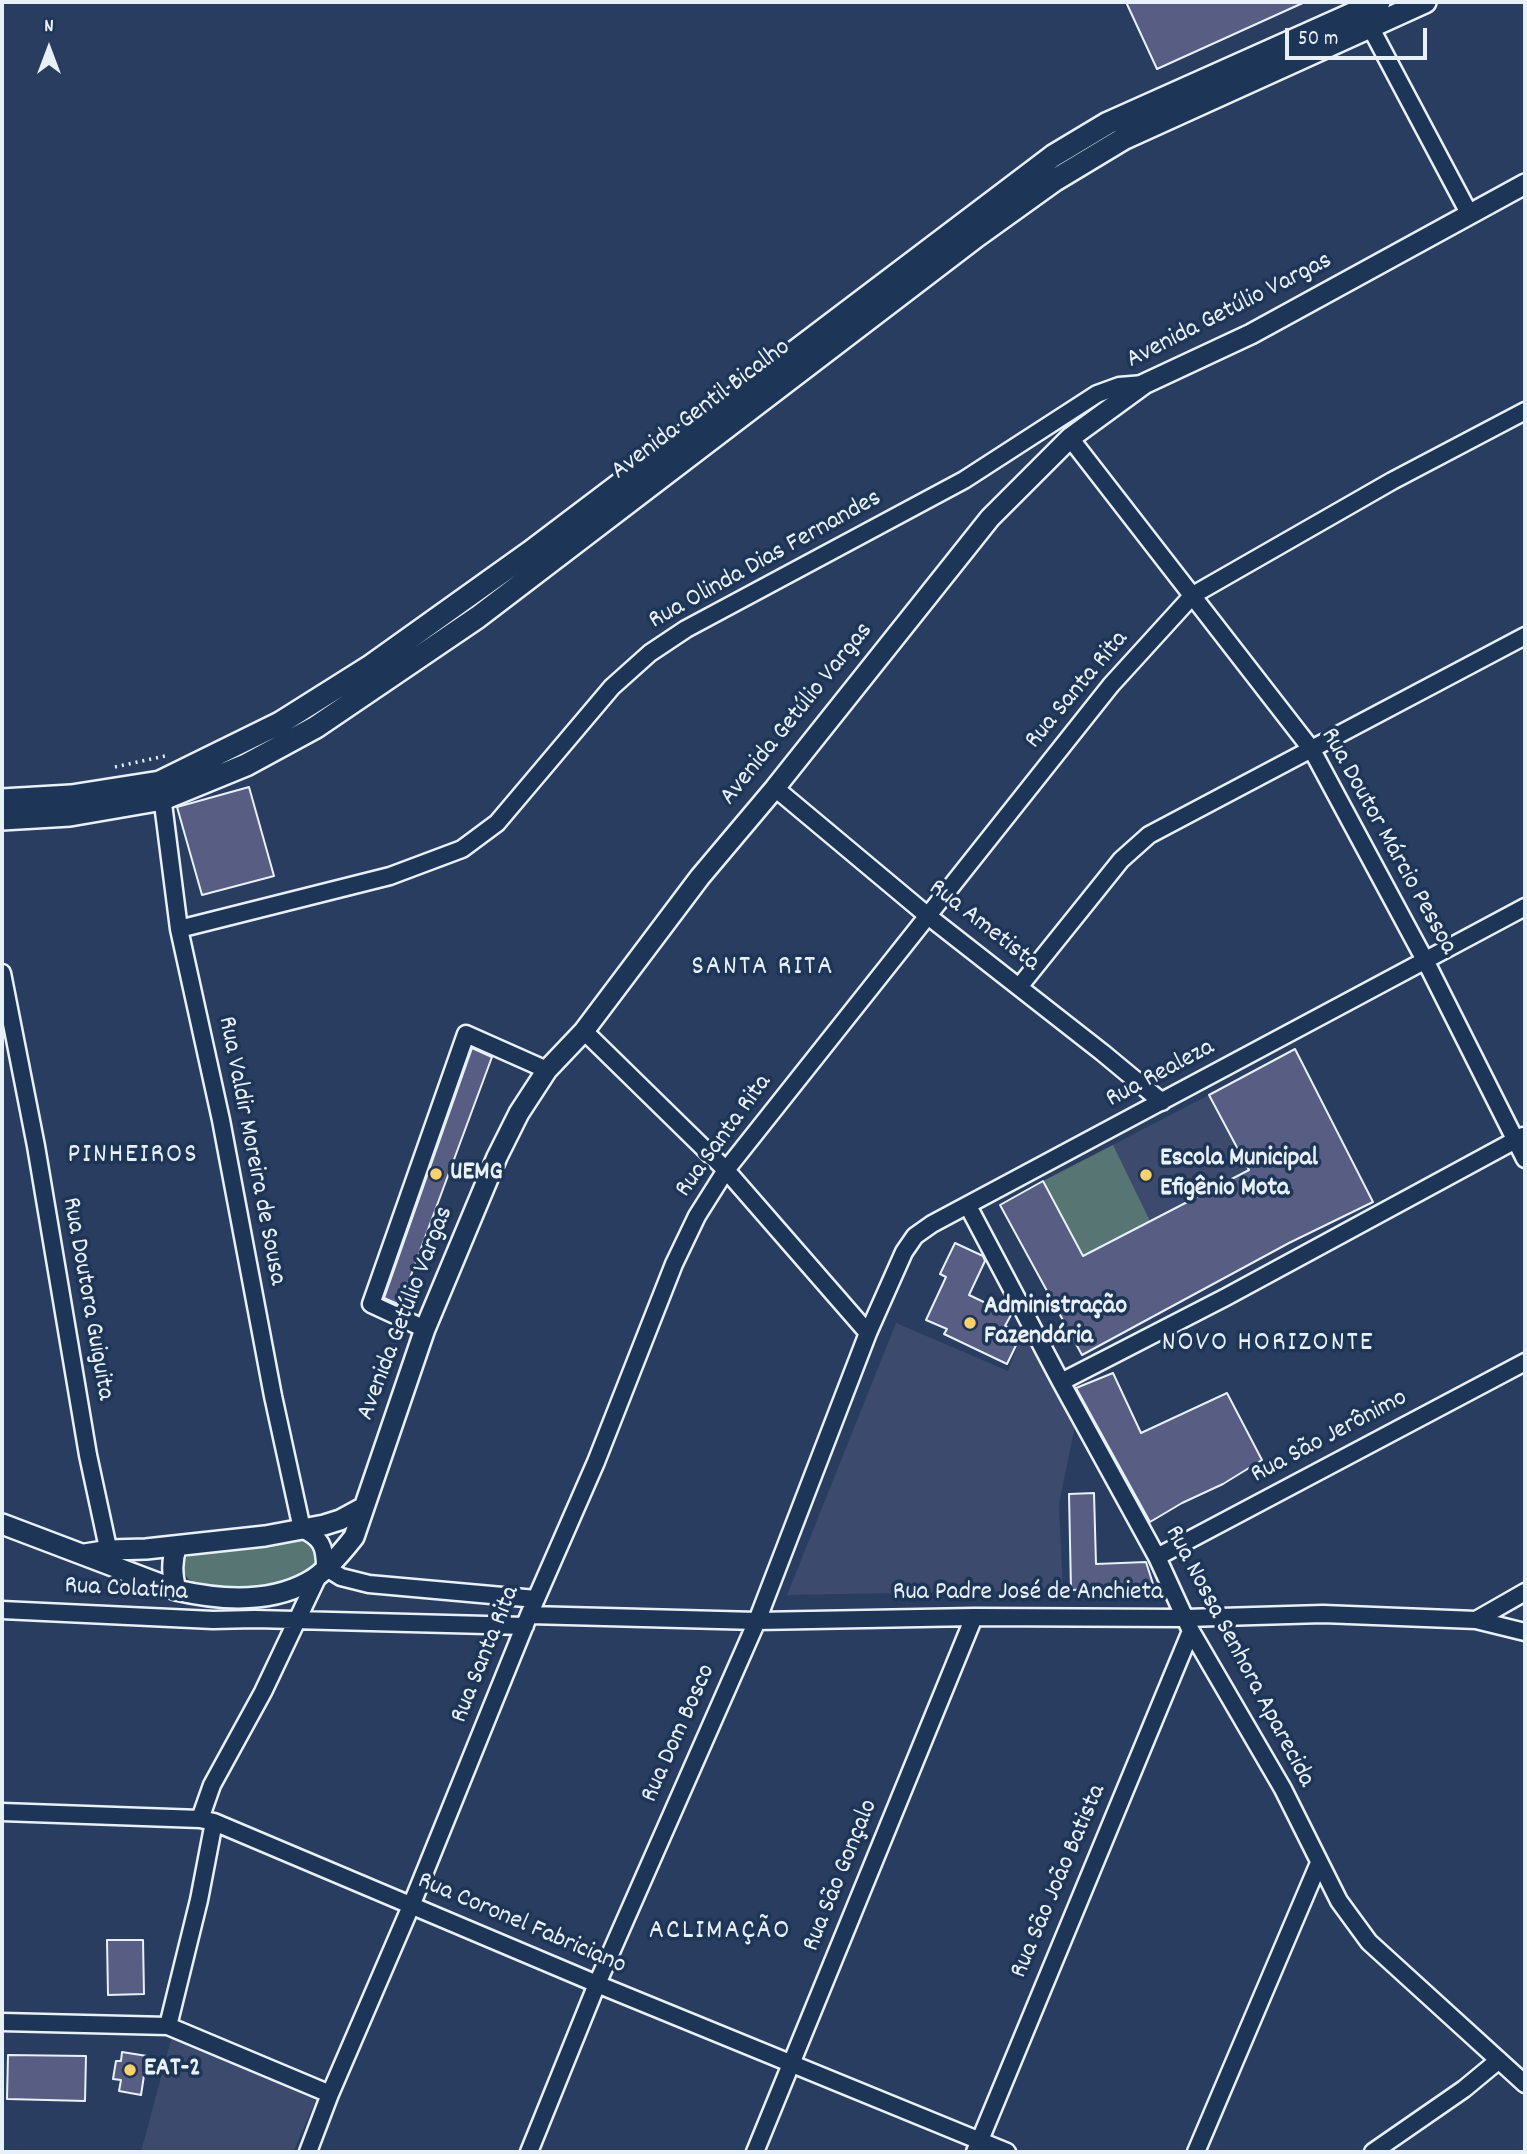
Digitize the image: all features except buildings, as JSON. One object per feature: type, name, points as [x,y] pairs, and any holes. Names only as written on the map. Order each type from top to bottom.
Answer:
[{"type":"main road","name":"Avenida Gentil Bicalho","points":[[2,820],[70,815],[162,791],[246,765],[316,727],[478,617],[977,236],[1055,180],[1123,139],[1367,10],[1425,2]]},
{"type":"main road","name":"Avenida Gentil Bicalho","points":[[2,800],[162,791]]},
{"type":"street","points":[[1367,10],[1470,215]]},
{"type":"street","name":"Avenida Getúlio Vargas","points":[[111,1558],[183,1591],[225,1598],[252,1598],[281,1594],[309,1582],[340,1555],[354,1537],[425,1329],[497,1157],[519,1114],[547,1070],[584,1031],[700,877],[775,788],[990,518],[1077,433],[1144,384],[1251,334],[1525,184]]},
{"type":"street","name":"Rua Olinda Dias Fernandes","points":[[179,929],[390,876],[462,849],[497,822],[612,687],[650,653],[686,629],[964,480],[1097,394],[1119,386],[1144,384]]},
{"type":"street","name":"Rua Doutor Márcio Pessoa","points":[[1072,409],[1077,433],[1193,595],[1312,750],[1520,1138],[1525,1159]]},
{"type":"street","name":"Rua Santa Rita","points":[[308,2152],[536,1599],[596,1462],[674,1264],[696,1216],[726,1170],[1111,685],[1193,595],[1392,481],[1525,411]]},
{"type":"street","points":[[1019,987],[1121,860],[1149,835],[1525,636]]},
{"type":"street","name":"Rua Ametista","points":[[775,788],[928,916],[1162,1102]]},
{"type":"street","name":"Rua Valdir Moreira de Sousa","points":[[162,791],[179,929],[221,1120],[273,1396],[302,1529]]},
{"type":"street","name":"Rua Realeza","points":[[868,1332],[904,1252],[915,1236],[1525,908]]},
{"type":"street","name":"Rua Doutora Guiguita","points":[[2,972],[36,1146],[88,1455],[111,1558]]},
{"type":"street","points":[[584,1031],[726,1170],[868,1332]]},
{"type":"street","points":[[425,1329],[371,1304],[466,1034],[547,1070]]},
{"type":"street","points":[[1061,1382],[1226,1297],[1520,1138]]},
{"type":"street","name":"Rua Nossa Senhora Aparecida","points":[[968,1206],[1157,1557],[1188,1625],[1283,1789],[1339,1901],[1369,1942],[1525,2084]]},
{"type":"street","name":"Rua Dom Bosco","points":[[529,2152],[597,1984],[757,1621],[868,1332]]},
{"type":"street","name":"Rua São Jerônimo","points":[[1157,1557],[1525,1362]]},
{"type":"street","points":[[2,1524],[85,1554],[111,1558],[302,1529],[340,1520],[364,1507]]},
{"type":"street","points":[[168,2026],[199,1900],[212,1785],[262,1692],[321,1571],[325,1551],[321,1541],[302,1529]]},
{"type":"street","points":[[177,1546],[172,1565],[183,1591]]},
{"type":"street","points":[[321,1571],[369,1584],[536,1599]]},
{"type":"street","name":"Rua Colatina","points":[[183,1591],[213,1620]]},
{"type":"street","points":[[1475,1620],[1525,1592]]},
{"type":"street","name":"Rua Colatina","points":[[2,1610],[213,1620]]},
{"type":"street","name":"Rua Padre José de Anchieta","points":[[213,1620],[757,1621],[974,1618],[1188,1625],[1324,1614],[1475,1620],[1525,1632]]},
{"type":"street","name":"Rua São Gonçalo","points":[[755,2152],[974,1618]]},
{"type":"street","name":"Rua São João Batista","points":[[977,2147],[1188,1625]]},
{"type":"street","name":"Rua Coronel Fabriciano","points":[[2,1812],[207,1821],[792,2063],[977,2147],[1007,2152]]},
{"type":"street","points":[[1196,2152],[1319,1863]]},
{"type":"street","points":[[2,2022],[168,2026],[330,2094]]},
{"type":"street","points":[[1373,2152],[1464,2089],[1499,2060]]},
{"type":"shaded area","name":"Escola Municipal Efigênio Mota","points":[[1209,1095],[1249,1170],[1083,1256],[1043,1181]]},
{"type":"shaded area","points":[[896,1323],[1008,1371],[1022,1333],[1075,1426],[1059,1504],[1063,1590],[787,1595]]},
{"type":"shaded area","points":[[172,2036],[316,2100],[293,2152],[141,2152]]},
{"type":"green space","points":[[1113,1145],[1150,1221],[1083,1256],[1043,1181]]},
{"type":"green space","points":[[292,1538],[307,1540],[316,1558],[313,1570],[284,1585],[228,1590],[198,1584],[188,1579],[180,1564],[198,1552]]},
{"type":"place","name":"UEMG","points":[[436,1174]]},
{"type":"place","name":"Escola Municipal Efigênio Mota","points":[[1146,1175]]},
{"type":"place","name":"Administração Fazendária","points":[[970,1323]]},
{"type":"place","name":"EAT-2","points":[[130,2070]]},
{"type":"district","name":"SANTA RITA","points":[[763,969]]},
{"type":"district","name":"PINHEIROS","points":[[133,1157]]},
{"type":"district","name":"NOVO HORIZONTE","points":[[1268,1345]]},
{"type":"district","name":"ACLIMAÇÃO","points":[[720,1933]]}]
